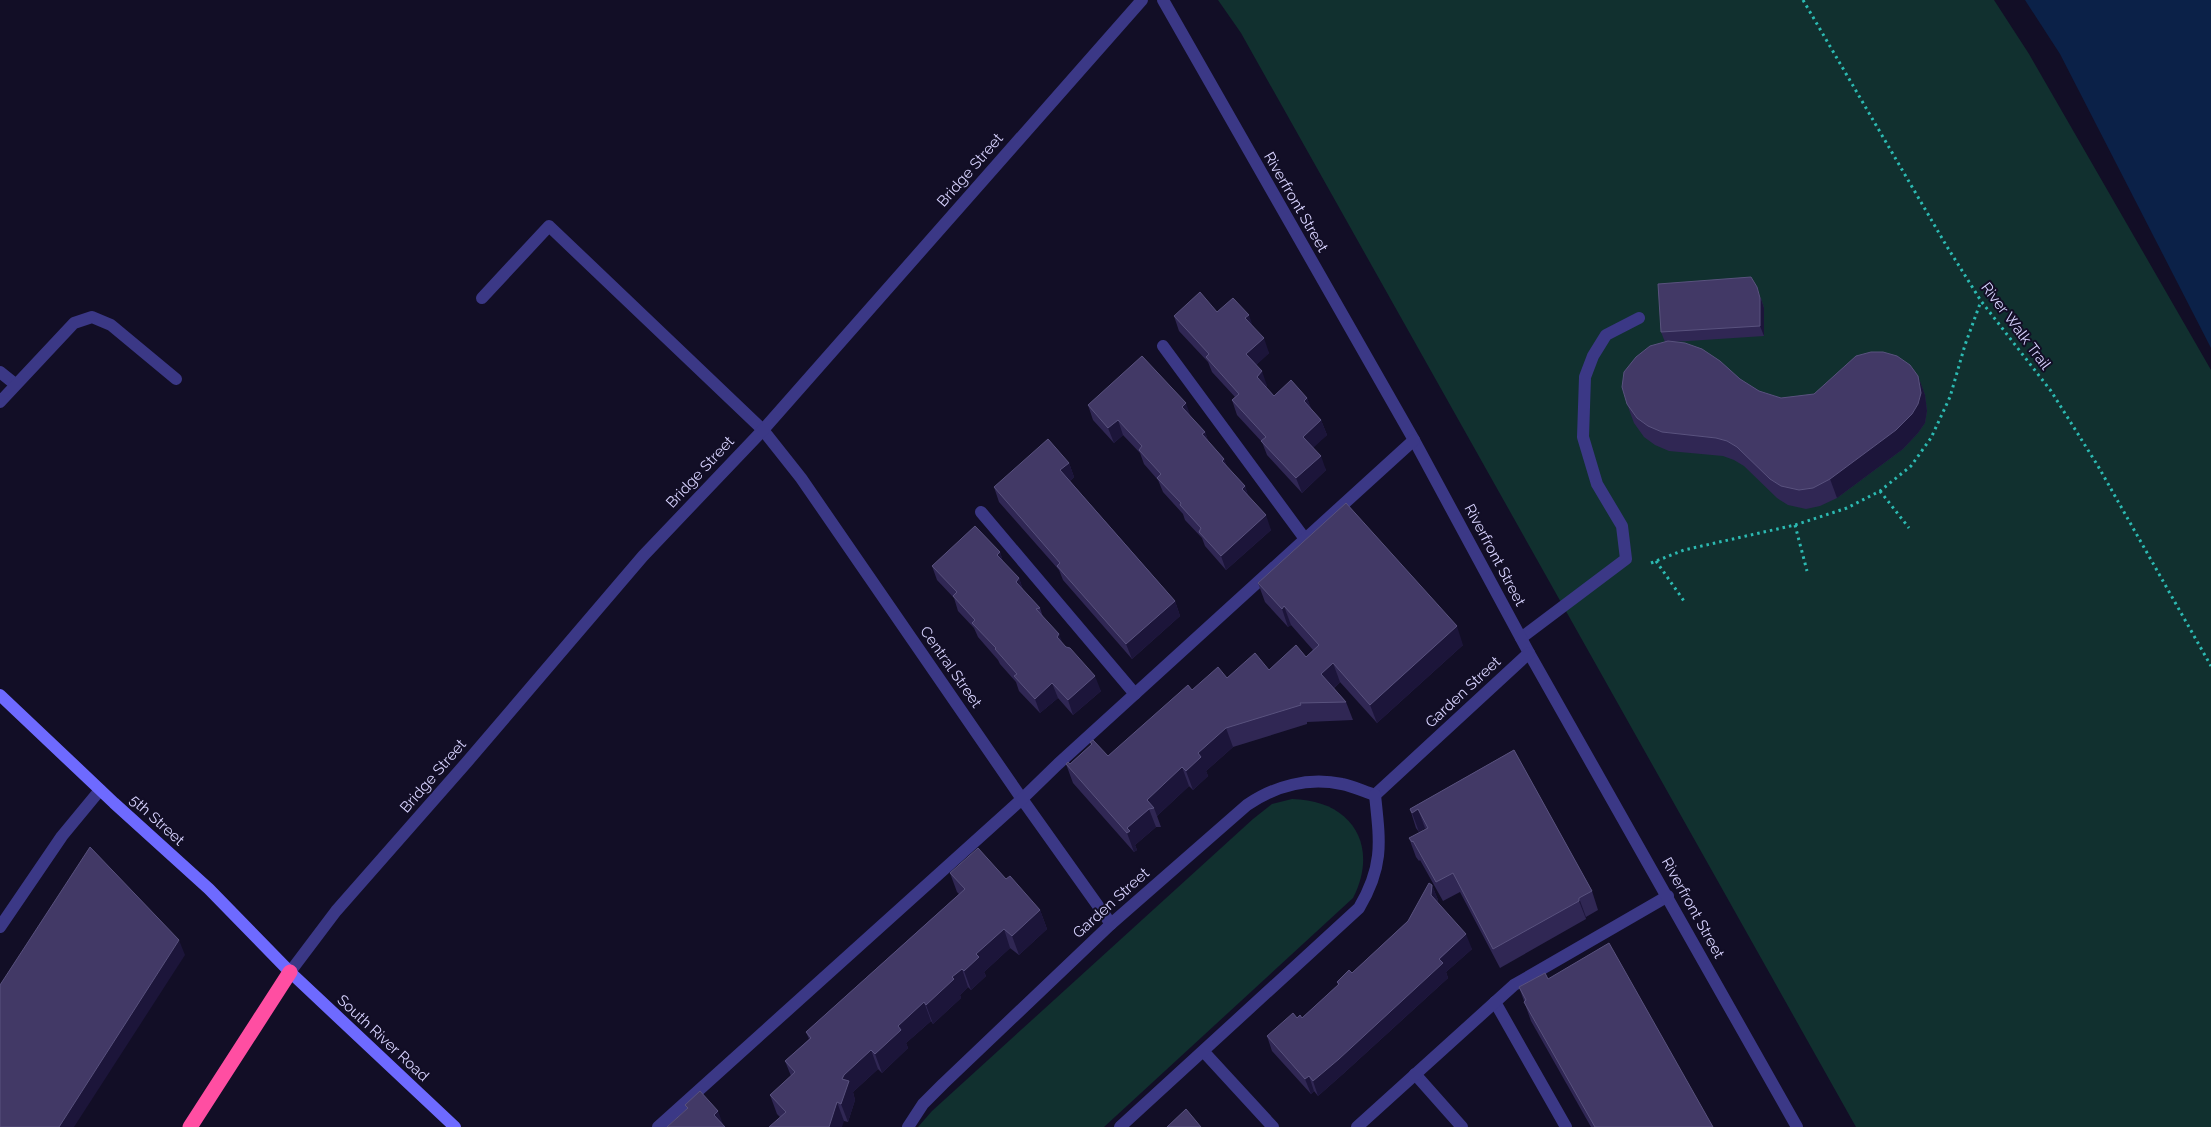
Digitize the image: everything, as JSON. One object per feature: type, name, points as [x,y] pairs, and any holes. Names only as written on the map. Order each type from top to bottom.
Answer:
[{"type":"highway","points":[[190,1127],[290,972]]},
{"type":"main road","name":"5th Street","points":[[0,694],[100,790],[209,889],[290,972]]},
{"type":"main road","name":"South River Road","points":[[290,972],[455,1127]]},
{"type":"street","name":"Bridge Street","points":[[290,972],[336,911],[467,762],[643,556],[763,430],[1142,0]]},
{"type":"street","name":"Riverfront Street","points":[[1163,0],[1414,440],[1529,653],[1797,1127]]},
{"type":"street","name":"Central Street","points":[[482,298],[549,226],[763,430],[800,478],[1022,799],[1111,924]]},
{"type":"street","points":[[0,402],[74,323],[92,318],[111,325],[176,379]]},
{"type":"street","points":[[1521,638],[1626,559],[1622,526],[1597,484],[1583,437],[1585,377],[1593,356],[1606,335],[1639,318]]},
{"type":"street","points":[[1163,346],[1305,539]]},
{"type":"street","points":[[0,372],[15,384]]},
{"type":"street","points":[[658,1127],[1022,799],[1414,440]]},
{"type":"street","points":[[981,512],[1135,694]]},
{"type":"street","name":"Garden Street","points":[[908,1127],[923,1104],[943,1084],[1111,924],[1247,805],[1264,794],[1286,785],[1322,782],[1342,784],[1375,796],[1529,653]]},
{"type":"street","points":[[0,926],[62,836],[100,790]]},
{"type":"street","points":[[1120,1127],[1359,908],[1371,888],[1378,865],[1380,843],[1375,796]]},
{"type":"street","points":[[1357,1127],[1514,985],[1668,896]]},
{"type":"street","points":[[1495,1002],[1566,1127]]},
{"type":"street","points":[[1204,1052],[1274,1127]]},
{"type":"street","points":[[1415,1074],[1462,1127]]},
{"type":"path","name":"River Walk Trail","points":[[1803,0],[1946,245],[1981,301],[2052,391],[2098,466],[2211,666]]},
{"type":"path","points":[[1648,565],[1656,560],[1684,550],[1796,525],[1847,508],[1880,491],[1912,466],[1931,438],[1950,397],[1965,345],[1981,301]]},
{"type":"path","points":[[1880,491],[1910,528]]},
{"type":"path","points":[[1796,525],[1807,571]]},
{"type":"path","points":[[1656,560],[1684,601]]},
{"type":"green space","points":[[1218,0],[1994,0],[2029,54],[2211,370],[2211,1127],[1856,1127],[1241,33]]},
{"type":"green space","points":[[1292,799],[1313,801],[1330,807],[1344,817],[1355,829],[1361,844],[1363,860],[1361,879],[1353,898],[1104,1127],[918,1127],[932,1111],[1253,819],[1272,804]]},
{"type":"water","points":[[2025,0],[2211,0],[2211,348],[2060,54]]},
{"type":"building","points":[[1751,277],[1757,287],[1760,298],[1760,326],[1661,332],[1658,284]]},
{"type":"building","points":[[1200,292],[1217,312],[1233,298],[1249,315],[1245,318],[1264,338],[1246,354],[1262,371],[1257,377],[1274,396],[1291,380],[1307,398],[1304,401],[1321,420],[1303,437],[1321,456],[1296,478],[1261,441],[1266,437],[1232,400],[1239,394],[1206,357],[1209,354],[1174,316]]},
{"type":"building","points":[[1668,341],[1685,343],[1702,349],[1720,361],[1740,379],[1759,391],[1781,398],[1814,394],[1856,356],[1871,352],[1883,352],[1897,356],[1910,365],[1918,376],[1921,393],[1918,404],[1912,414],[1896,430],[1830,479],[1813,488],[1799,490],[1781,486],[1770,479],[1737,447],[1727,441],[1662,432],[1648,426],[1637,418],[1627,404],[1622,387],[1624,372],[1636,357],[1650,346]]},
{"type":"building","points":[[1142,356],[1186,403],[1182,407],[1205,432],[1202,434],[1224,459],[1222,461],[1245,486],[1242,489],[1266,515],[1221,556],[1199,532],[1201,528],[1180,505],[1181,503],[1157,478],[1161,474],[1139,450],[1142,446],[1118,420],[1108,428],[1088,405]]},
{"type":"building","points":[[1048,439],[1069,463],[1060,470],[1175,601],[1126,644],[1057,566],[1060,563],[994,487]]},
{"type":"building","points":[[1346,503],[1457,626],[1370,705],[1333,663],[1321,674],[1346,702],[1300,703],[1301,705],[1226,728],[1198,753],[1201,757],[1186,771],[1182,767],[1147,800],[1154,808],[1149,809],[1127,828],[1130,831],[1127,833],[1066,764],[1068,762],[1070,764],[1092,744],[1090,742],[1093,740],[1108,756],[1188,685],[1192,690],[1218,667],[1227,678],[1255,653],[1269,670],[1296,645],[1306,657],[1319,645],[1284,606],[1282,609],[1258,583]]},
{"type":"building","points":[[975,526],[1000,552],[997,555],[1019,578],[1016,582],[1040,608],[1036,609],[1059,634],[1057,637],[1066,647],[1070,648],[1095,676],[1068,700],[1052,683],[1035,699],[1014,676],[1017,674],[996,648],[972,623],[975,620],[953,596],[957,592],[932,566]]},
{"type":"building","points":[[1514,750],[1592,891],[1579,898],[1579,901],[1493,949],[1453,873],[1436,882],[1413,841],[1409,838],[1428,828],[1418,809],[1412,813],[1410,809]]},
{"type":"building","points":[[90,847],[179,940],[59,1127],[0,1127],[0,985]]},
{"type":"building","points":[[978,848],[1006,879],[1010,876],[1040,910],[1012,936],[1004,929],[976,954],[979,957],[964,971],[962,969],[952,977],[954,979],[926,1005],[924,1002],[898,1026],[901,1030],[875,1054],[871,1050],[844,1075],[842,1079],[849,1081],[841,1104],[837,1102],[829,1127],[769,1127],[786,1112],[770,1095],[795,1072],[785,1061],[811,1038],[806,1032],[965,889],[950,873]]},
{"type":"building","points":[[1429,883],[1432,885],[1431,895],[1466,934],[1439,959],[1443,963],[1339,1059],[1313,1081],[1309,1076],[1305,1079],[1267,1036],[1293,1013],[1297,1018],[1300,1015],[1302,1018],[1339,984],[1337,982],[1349,970],[1352,973],[1408,921]]},
{"type":"building","points":[[1609,943],[1713,1127],[1595,1127],[1524,1002],[1526,1000],[1519,987],[1545,973],[1548,979]]},
{"type":"building","points":[[700,1091],[718,1111],[714,1115],[725,1127],[667,1127],[688,1108],[685,1105]]},
{"type":"building","points":[[1186,1109],[1201,1127],[1167,1127]]}]
